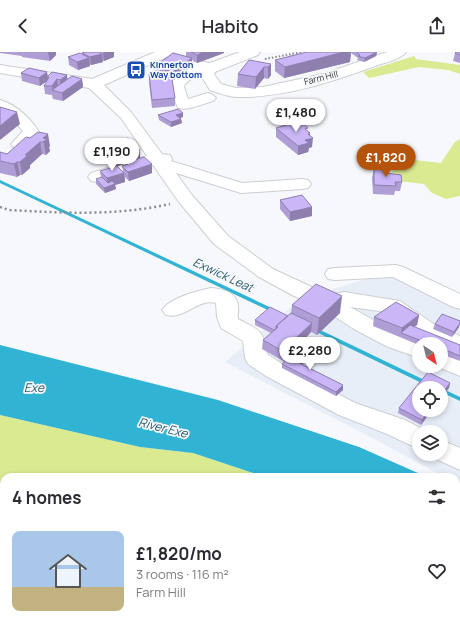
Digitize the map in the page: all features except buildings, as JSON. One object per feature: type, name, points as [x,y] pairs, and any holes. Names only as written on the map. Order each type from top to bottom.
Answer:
[{"type":"street","points":[[94,84],[166,52]]},
{"type":"street","points":[[208,98],[183,105],[177,87],[178,82],[200,65],[211,68],[253,52]]},
{"type":"street","name":"Farm Hill","points":[[211,68],[207,74],[211,84],[224,90],[246,94],[272,91],[343,73],[400,52]]},
{"type":"street","points":[[0,69],[94,84],[126,115],[185,198],[221,240],[266,273],[301,291],[328,302],[362,324],[412,347]]},
{"type":"street","points":[[190,90],[208,98],[225,103],[235,103],[241,100],[246,94]]},
{"type":"street","points":[[0,105],[20,117],[28,125],[31,132],[19,144]]},
{"type":"street","points":[[97,177],[159,161],[241,188],[302,184]]},
{"type":"street","points":[[335,274],[396,271],[460,302]]},
{"type":"street","points":[[173,310],[206,296],[213,294],[220,296],[225,299],[228,305],[227,314],[229,323],[253,336],[256,358],[274,370],[347,409],[396,427],[412,435]]},
{"type":"street","points":[[328,302],[344,299],[393,306],[433,334],[460,344]]},
{"type":"street","points":[[448,362],[460,368]]},
{"type":"street","points":[[448,454],[460,460]]},
{"type":"path","points":[[0,207],[9,210],[89,215],[130,213],[157,207],[185,198]]},
{"type":"shaded area","points":[[393,271],[460,298],[460,473],[437,473],[415,461],[448,461],[448,425],[412,425],[412,460],[225,362],[302,298]]},
{"type":"green space","points":[[414,56],[416,59],[460,65],[460,74],[448,70],[419,67],[369,78],[363,72]]},
{"type":"green space","points":[[460,139],[460,196],[446,199],[432,193],[424,184],[390,180],[397,158],[441,163],[454,143]]},
{"type":"green space","points":[[0,415],[140,447],[193,453],[253,473],[0,473]]},
{"type":"water","name":"Exe","points":[[0,345],[218,400],[359,447],[418,473],[253,473],[193,453],[140,447],[0,415]]},
{"type":"waterway","name":"Exwick Leat","points":[[0,181],[274,311]]},
{"type":"waterway","name":"Exwick Leat","points":[[314,329],[422,381]]},
{"type":"waterway","name":"Exwick Leat","points":[[448,393],[460,399]]},
{"type":"place","name":"Kinnerton Way bottom","points":[[136,70]]},
{"type":"water label","name":"River Exe","points":[[163,428]]}]
